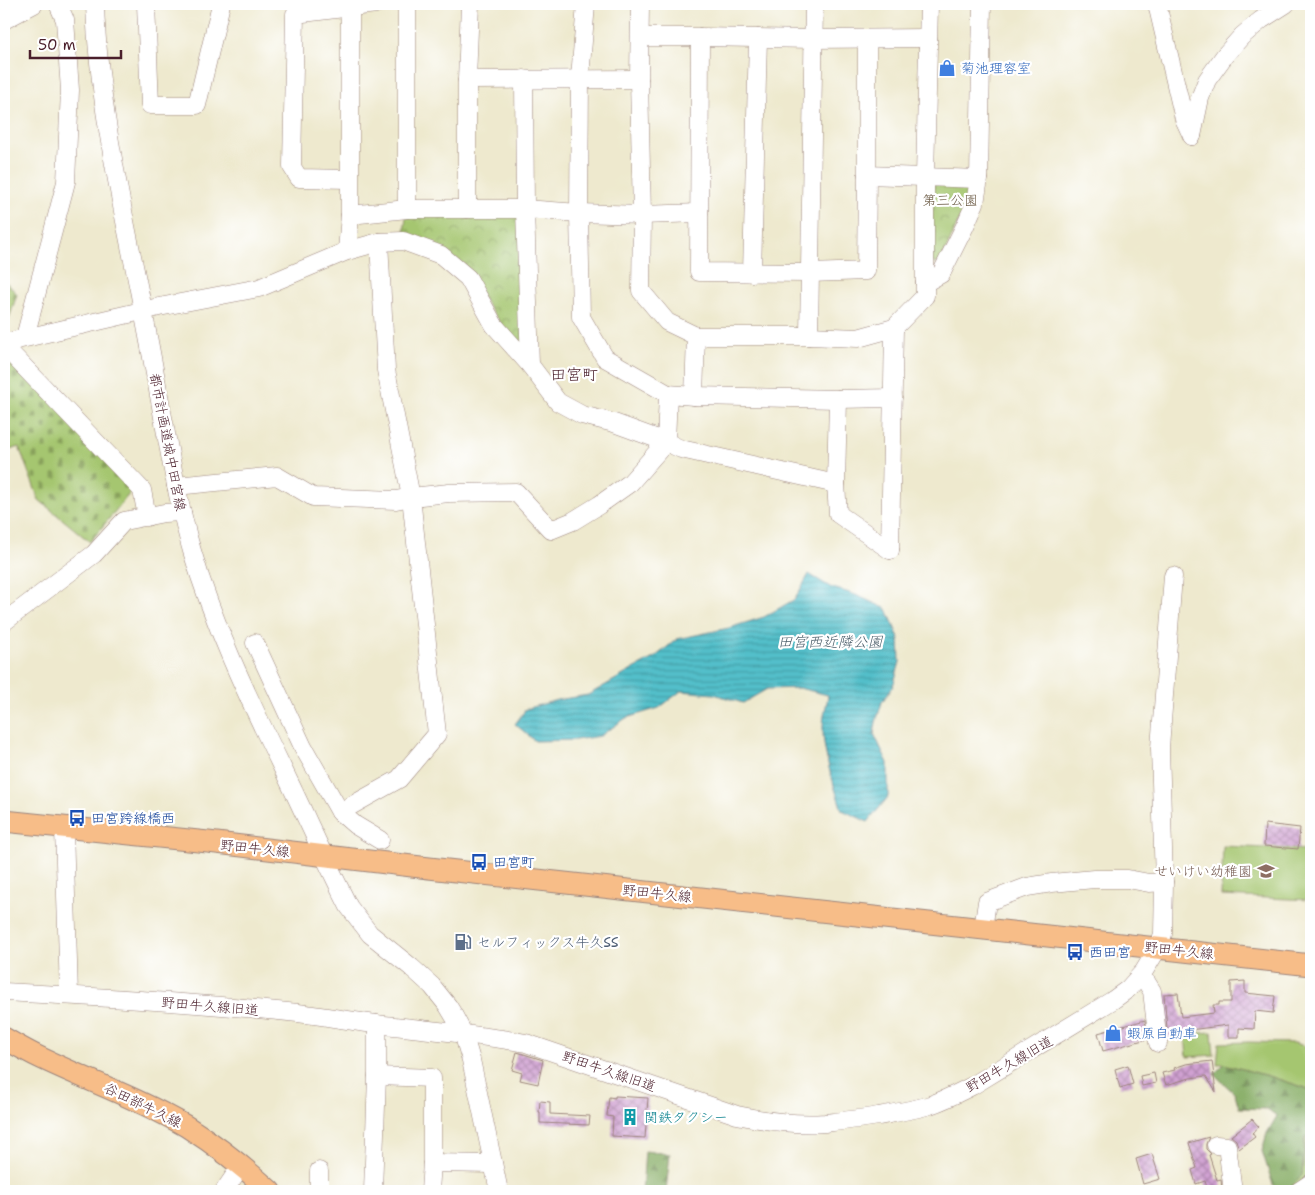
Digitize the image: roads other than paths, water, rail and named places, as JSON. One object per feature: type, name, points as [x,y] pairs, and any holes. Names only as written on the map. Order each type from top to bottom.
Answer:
[{"type":"main road","name":"野田牛久線","points":[[4,822],[208,842],[429,868],[899,914],[983,929],[1311,965]]},
{"type":"main road","name":"谷田部牛久線","points":[[4,1038],[41,1058],[169,1117],[210,1142],[242,1166],[270,1191]]},
{"type":"street","points":[[4,20],[34,4]]},
{"type":"street","points":[[25,337],[66,182],[70,90],[65,20],[58,4]]},
{"type":"street","name":"都市計画道城中田宮線","points":[[95,4],[103,97],[176,486],[191,550],[214,617],[245,689],[345,899],[370,934],[432,986],[448,1006],[463,1033],[471,1060],[499,1191]]},
{"type":"street","points":[[146,4],[150,105],[197,105],[221,4]]},
{"type":"street","points":[[350,179],[299,178],[292,167],[295,14],[376,4]]},
{"type":"street","points":[[407,4],[407,209]]},
{"type":"street","points":[[467,209],[467,80],[470,4]]},
{"type":"street","points":[[586,4],[580,78],[579,213],[581,317],[605,358],[668,394],[838,399],[894,398]]},
{"type":"street","points":[[640,4],[641,291],[667,322],[696,336],[858,338],[894,328],[925,296],[925,177],[929,4]]},
{"type":"street","points":[[809,336],[814,4]]},
{"type":"street","points":[[925,283],[941,274],[975,203],[979,179],[982,4]]},
{"type":"street","points":[[1157,4],[1184,119],[1192,136],[1200,98],[1207,80],[1242,36],[1261,20],[1286,4]]},
{"type":"street","points":[[347,251],[350,214],[350,7]]},
{"type":"street","points":[[640,37],[928,38]]},
{"type":"street","points":[[700,37],[699,272],[752,273],[866,271],[867,38]]},
{"type":"street","points":[[752,273],[758,38]]},
{"type":"street","points":[[524,79],[525,209],[530,365]]},
{"type":"street","points":[[467,80],[639,79]]},
{"type":"street","points":[[867,175],[979,179]]},
{"type":"street","points":[[350,214],[407,209],[525,209],[642,215],[699,213]]},
{"type":"street","points":[[4,342],[143,310],[260,288],[347,251],[379,242],[403,241],[441,255],[468,278],[494,325],[530,365],[558,402],[582,415],[614,423],[681,449],[836,484]]},
{"type":"street","points":[[340,812],[399,779],[438,734],[411,497],[386,370],[379,242]]},
{"type":"street","points":[[838,399],[836,484],[838,514],[890,550],[894,328]]},
{"type":"street","points":[[694,396],[696,336]]},
{"type":"street","points":[[4,346],[142,490],[147,517]]},
{"type":"street","points":[[176,486],[277,476],[313,497],[396,500],[449,493],[516,492],[551,530],[574,521],[630,483],[666,442],[668,394]]},
{"type":"street","points":[[4,622],[94,554],[124,521],[182,512]]},
{"type":"street","points":[[1158,948],[1163,934],[1164,882],[1160,748],[1173,576]]},
{"type":"street","points":[[254,643],[303,747],[340,812],[380,840]]},
{"type":"street","points":[[281,765],[303,747]]},
{"type":"street","points":[[64,828],[69,995]]},
{"type":"street","points":[[983,929],[987,902],[1027,887],[1094,879],[1164,882]]},
{"type":"street","name":"野田牛久線旧道","points":[[4,992],[69,995],[270,1011],[463,1033],[526,1043],[737,1115],[780,1122],[823,1123],[905,1112],[951,1097],[1106,1005],[1128,989],[1139,977],[1158,948]]},
{"type":"street","points":[[1139,977],[1147,982],[1152,990],[1158,1043]]},
{"type":"street","points":[[372,1191],[377,1076],[377,1024]]},
{"type":"street","points":[[377,1076],[432,1078],[432,1163],[430,1191]]},
{"type":"street","points":[[1216,1145],[1227,1146],[1234,1191]]},
{"type":"street","points":[[432,1163],[493,1164]]},
{"type":"street","points":[[224,1191],[242,1166]]},
{"type":"street","points":[[319,1171],[319,1191]]},
{"type":"street","points":[[1299,1191],[1311,1183]]},
{"type":"water","name":"田宮西近隣公園","points":[[809,574],[830,587],[856,595],[887,609],[899,638],[900,662],[893,686],[882,702],[874,734],[888,763],[888,797],[868,822],[842,810],[826,757],[823,736],[828,695],[799,688],[767,689],[743,703],[714,694],[681,691],[659,708],[626,718],[600,736],[575,740],[535,741],[515,724],[526,709],[557,700],[588,695],[655,657],[677,639],[729,628],[764,617],[795,599]]},
{"type":"place","name":"菊池理容室","points":[[947,68]]},
{"type":"place","name":"田宮跨線橋西","points":[[77,818]]},
{"type":"place","name":"田宮町","points":[[479,862]]},
{"type":"place","name":"せいけい幼稚園","points":[[1266,871]]},
{"type":"place","name":"セルフィックス牛久SS","points":[[463,942]]},
{"type":"place","name":"西田宮","points":[[1075,952]]},
{"type":"place","name":"蝦原自動車","points":[[1113,1033]]},
{"type":"place","name":"関鉄タクシー","points":[[630,1117]]},
{"type":"district","name":"田宮町","points":[[574,374]]},
{"type":"park label","name":"第三公園","points":[[950,200]]}]
